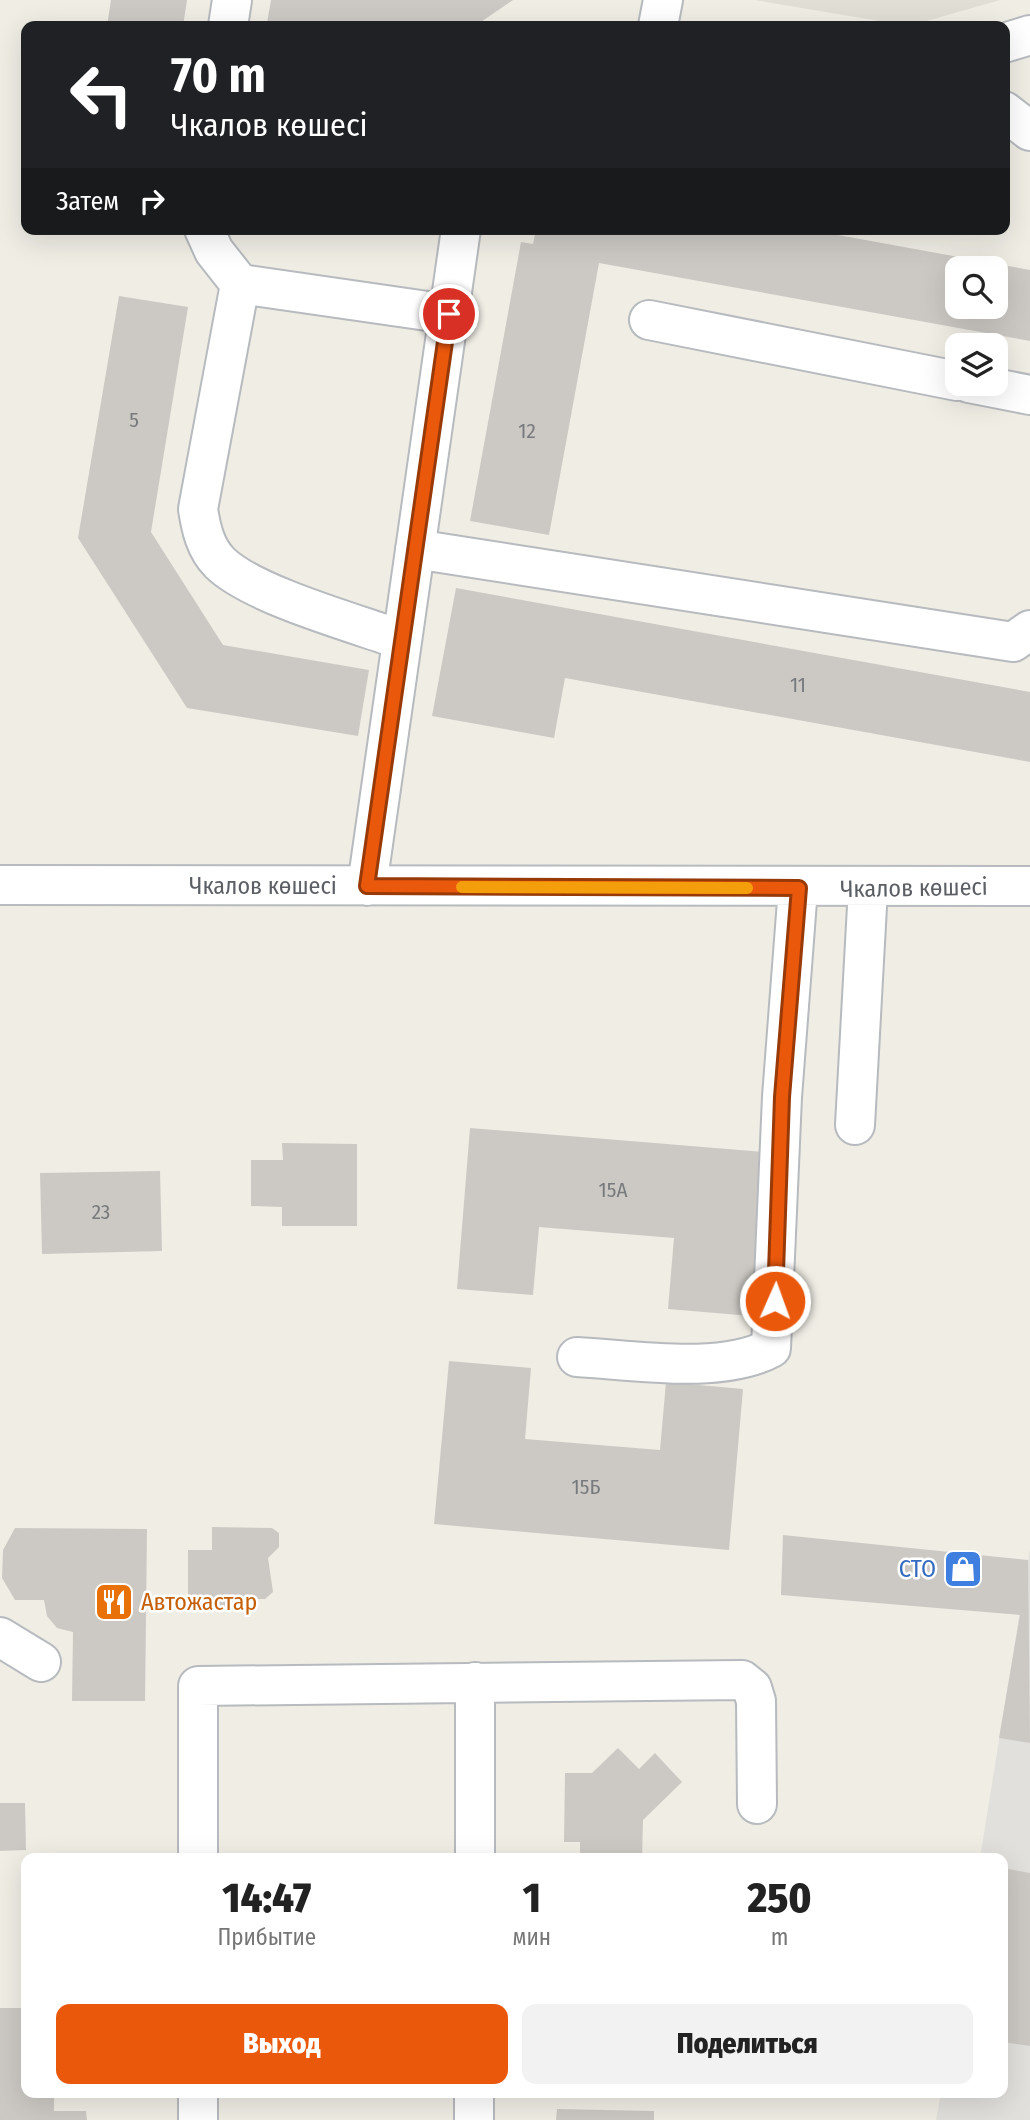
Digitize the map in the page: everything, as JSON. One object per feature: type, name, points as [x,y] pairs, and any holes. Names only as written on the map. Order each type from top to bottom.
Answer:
[{"type":"street","points":[[229,21],[232,0]]},
{"type":"street","points":[[659,21],[663,0]]},
{"type":"street","points":[[1010,41],[1030,36]]},
{"type":"street","points":[[1010,116],[1030,131]]},
{"type":"street","points":[[207,235],[214,251],[240,284],[449,314]]},
{"type":"street","points":[[367,886],[460,235]]},
{"type":"street","points":[[240,284],[198,509],[202,534],[218,561],[242,581],[402,640]]},
{"type":"street","points":[[649,320],[945,379]]},
{"type":"street","points":[[1008,391],[1030,395]]},
{"type":"street","points":[[415,549],[1013,642],[1030,631]]},
{"type":"street","name":"Чкалов көшесі","points":[[0,885],[799,888],[1030,886]]},
{"type":"street","points":[[577,1357],[725,1364],[753,1358],[771,1348],[782,1097],[799,888]]},
{"type":"street","points":[[855,1125],[868,888]]},
{"type":"street","points":[[0,1637],[41,1662]]},
{"type":"street","points":[[198,1853],[198,1686],[742,1680],[752,1688],[756,1701],[757,1804]]},
{"type":"street","points":[[475,1682],[475,1853]]},
{"type":"street","points":[[198,2098],[198,2120]]},
{"type":"street","points":[[474,2098],[474,2120]]},
{"type":"shaded area","points":[[755,0],[1000,0],[926,21],[879,21]]},
{"type":"shaded area","points":[[1030,1549],[1030,2120],[936,2120],[940,2098],[1008,2098],[1008,1853],[981,1853]]},
{"type":"building","points":[[111,0],[187,0],[184,21],[108,21]]},
{"type":"building","points":[[271,0],[513,0],[482,21],[267,21]]},
{"type":"building","points":[[535,235],[838,235],[953,256],[945,256],[945,319],[1008,319],[1008,266],[1030,270],[1030,341],[1008,337],[1008,333],[986,333],[599,263],[549,535],[470,521],[521,242],[533,244]]},
{"type":"building","points":[[119,296],[188,307],[151,532],[223,645],[369,670],[358,736],[187,708],[78,538]]},
{"type":"building","points":[[456,588],[1030,692],[1030,762],[565,678],[554,738],[432,716]]},
{"type":"building","points":[[470,1128],[764,1152],[751,1316],[668,1309],[674,1238],[539,1227],[533,1295],[457,1289]]},
{"type":"building","points":[[282,1143],[357,1144],[357,1226],[282,1226],[282,1207],[251,1206],[251,1160],[283,1160]]},
{"type":"building","points":[[160,1171],[162,1251],[42,1254],[40,1173]]},
{"type":"building","points":[[449,1361],[531,1368],[525,1439],[660,1450],[666,1382],[743,1389],[729,1550],[434,1524]]},
{"type":"building","points":[[212,1527],[272,1528],[279,1533],[279,1547],[268,1558],[273,1592],[265,1599],[247,1599],[246,1608],[188,1608],[188,1550],[212,1550]]},
{"type":"building","points":[[15,1528],[147,1529],[145,1701],[72,1701],[73,1632],[57,1628],[47,1616],[44,1600],[15,1600],[2,1578],[3,1550]]},
{"type":"building","points":[[783,1535],[1028,1560],[1030,1743],[999,1738],[1020,1615],[781,1595]]},
{"type":"building","points":[[618,1748],[639,1769],[655,1753],[682,1782],[643,1820],[642,1853],[580,1853],[580,1842],[564,1842],[565,1773],[592,1773]]},
{"type":"building","points":[[0,1803],[25,1803],[26,1850],[0,1851]]},
{"type":"building","points":[[1008,1869],[1030,1873],[1030,2046],[1008,2043]]},
{"type":"building","points":[[0,2008],[21,2008],[21,2098],[54,2098],[54,2111],[86,2111],[87,2120],[0,2120]]},
{"type":"building","points":[[557,2109],[654,2111],[654,2120],[556,2120]]},
{"type":"slow traffic","points":[[462,887],[747,888]]},
{"type":"place","name":"СТО","points":[[963,1569]]},
{"type":"place","name":"Автожастар","points":[[114,1602]]},
{"type":"route","points":[[449,314],[367,886],[799,888],[782,1097],[775,1301]]}]
